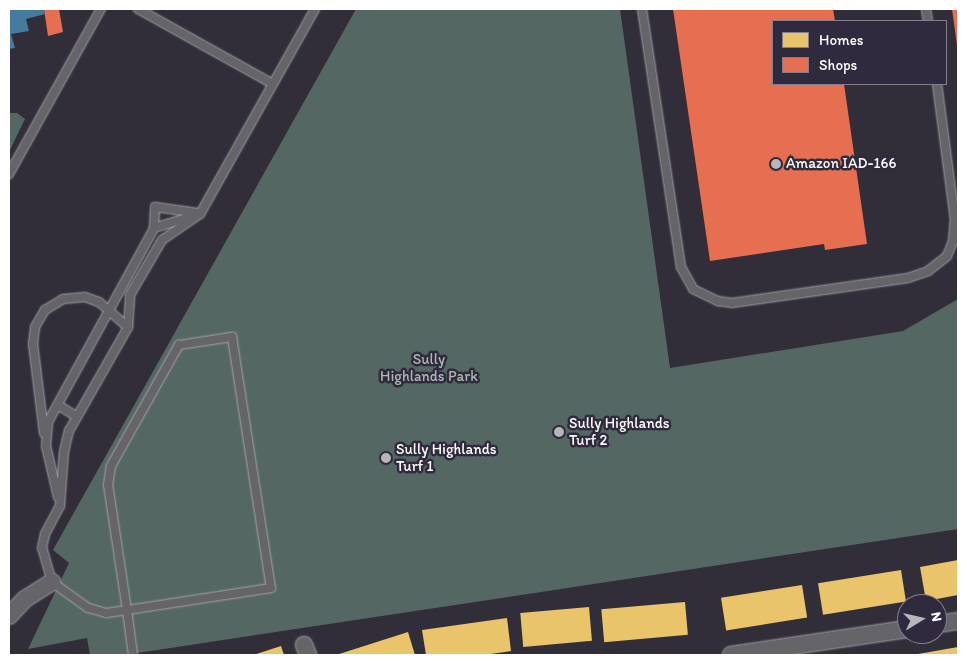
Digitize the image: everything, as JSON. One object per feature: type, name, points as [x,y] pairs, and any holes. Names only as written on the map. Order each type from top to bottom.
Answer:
[{"type":"street","points":[[9,616],[25,599],[52,582]]},
{"type":"street","points":[[731,655],[803,650],[897,631]]},
{"type":"lane","points":[[9,174],[101,9]]},
{"type":"lane","points":[[138,9],[272,84]]},
{"type":"lane","points":[[134,655],[127,610],[108,485],[113,460],[179,345],[232,337],[271,588],[127,610],[106,613],[88,608],[52,582],[42,548],[45,534],[60,506],[64,452],[77,417],[128,327],[130,295],[162,240],[200,214],[315,9]]},
{"type":"lane","points":[[642,9],[681,267],[686,281],[704,296],[732,303],[908,278],[928,270],[947,256],[954,241],[956,220],[936,85]]},
{"type":"lane","points":[[949,174],[958,173]]},
{"type":"lane","points":[[46,446],[48,422],[154,228],[155,207],[200,214]]},
{"type":"lane","points":[[154,228],[200,214]]},
{"type":"lane","points":[[60,506],[46,446],[33,344],[40,318],[53,303],[77,297],[92,298],[128,327]]},
{"type":"lane","points":[[58,405],[77,417]]},
{"type":"green space","name":"Sully Highlands Park","points":[[356,9],[620,9],[670,368],[903,331],[958,299],[958,529],[124,655],[90,655],[87,638],[28,649],[69,563],[53,550]]},
{"type":"green space","points":[[9,113],[17,113],[25,119],[9,152]]},
{"type":"building: Homes","points":[[958,560],[958,595],[947,597],[947,594],[925,594],[920,567]]},
{"type":"building: Homes","points":[[901,570],[905,594],[897,594],[897,603],[823,615],[818,583]]},
{"type":"building: Homes","points":[[802,585],[807,618],[726,630],[721,598]]},
{"type":"building: Homes","points":[[685,602],[688,635],[604,642],[601,609]]},
{"type":"building: Homes","points":[[589,607],[592,641],[523,647],[520,613]]},
{"type":"building: Homes","points":[[507,618],[511,651],[484,655],[426,655],[422,630]]},
{"type":"building: Homes","points":[[408,632],[415,655],[336,655]]},
{"type":"building: Homes","points":[[281,646],[284,655],[253,655]]},
{"type":"building: Homes","points":[[958,647],[958,655],[918,655],[918,654]]},
{"type":"building: Shops","points":[[44,9],[59,9],[63,32],[48,36]]},
{"type":"building: Shops","name":"Amazon IAD-166","points":[[673,9],[833,9],[835,20],[772,20],[772,85],[844,85],[867,244],[825,250],[824,244],[710,261]]},
{"type":"building: Shops","points":[[952,9],[958,9],[958,45],[957,45]]},
{"type":"building: Public","points":[[9,9],[44,9],[45,14],[26,19],[29,31],[11,34],[15,48],[9,49]]},
{"type":"place","name":"Amazon IAD-166","points":[[776,164]]},
{"type":"place","name":"Sully Highlands Turf 2","points":[[559,432]]},
{"type":"place","name":"Sully Highlands Turf 1","points":[[386,458]]}]
